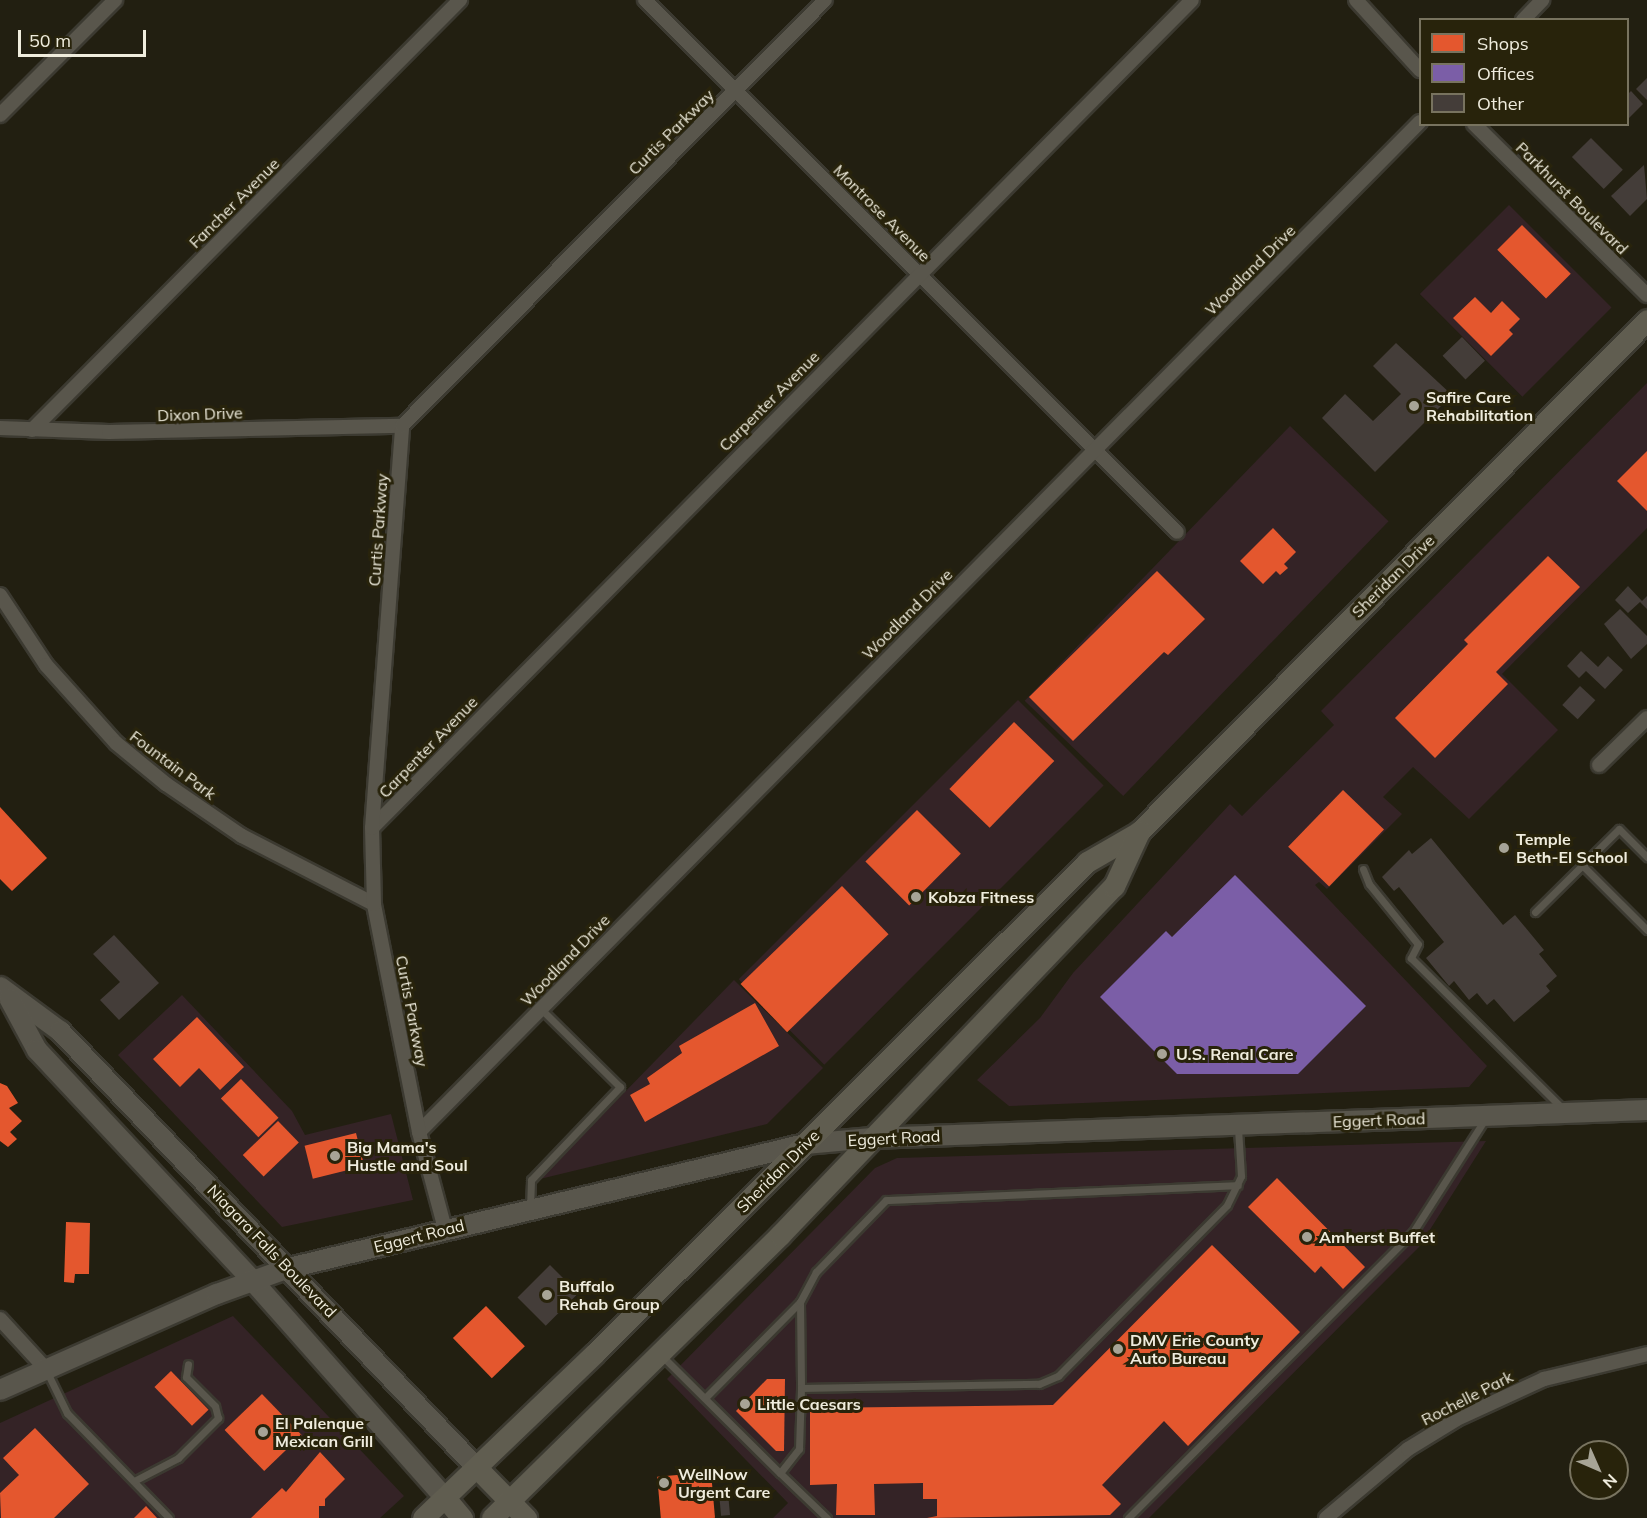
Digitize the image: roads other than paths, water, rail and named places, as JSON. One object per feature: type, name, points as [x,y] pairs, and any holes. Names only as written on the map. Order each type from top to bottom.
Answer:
[{"type":"main road","name":"Sheridan Drive","points":[[423,1518],[478,1468],[1087,862],[1138,832],[1647,321]]},
{"type":"main road","name":"Sheridan Drive","points":[[492,1518],[661,1355],[1114,886],[1138,832]]},
{"type":"main road","name":"Niagara Falls Boulevard","points":[[4,991],[60,1030],[526,1518]]},
{"type":"main road","name":"Niagara Falls Boulevard","points":[[4,991],[37,1050],[252,1280],[462,1518]]},
{"type":"main road","name":"Eggert Road","points":[[0,1390],[252,1280],[289,1268],[805,1144],[872,1138],[1647,1110]]},
{"type":"street","points":[[0,115],[115,0]]},
{"type":"street","name":"Fancher Avenue","points":[[32,430],[460,0]]},
{"type":"street","name":"Montrose Avenue","points":[[645,0],[1177,532]]},
{"type":"street","name":"Curtis Parkway","points":[[445,1229],[419,1132],[374,904],[372,828],[402,426],[825,0]]},
{"type":"street","name":"Carpenter Avenue","points":[[372,828],[1192,0]]},
{"type":"street","points":[[1356,0],[1419,69]]},
{"type":"street","points":[[1525,18],[1542,0]]},
{"type":"street","name":"Woodland Drive","points":[[419,1132],[1419,123]]},
{"type":"street","name":"Parkhurst Boulevard","points":[[1476,126],[1647,295]]},
{"type":"street","name":"Dixon Drive","points":[[0,428],[32,430],[402,426]]},
{"type":"street","name":"Fountain Park","points":[[0,595],[46,665],[133,756],[242,836],[374,904]]},
{"type":"street","points":[[1599,765],[1647,718]]},
{"type":"street","points":[[0,1319],[46,1370]]},
{"type":"street","name":"Rochelle Park","points":[[1326,1518],[1408,1449],[1457,1419],[1544,1379],[1647,1354]]},
{"type":"lane","points":[[1535,912],[1619,829],[1647,857]]},
{"type":"lane","points":[[1582,865],[1647,930]]},
{"type":"lane","points":[[1363,869],[1369,885],[1418,944],[1411,957],[1568,1114]]},
{"type":"lane","points":[[530,1209],[531,1180],[620,1087],[541,1009]]},
{"type":"lane","points":[[1128,1518],[1413,1232],[1486,1117]]},
{"type":"lane","points":[[801,1388],[1039,1384],[1058,1376],[1222,1210],[1238,1185],[1238,1125]]},
{"type":"lane","points":[[705,1398],[800,1302],[816,1272],[886,1200],[1238,1185]]},
{"type":"lane","points":[[780,1473],[799,1449],[800,1302]]},
{"type":"lane","points":[[661,1355],[826,1518]]},
{"type":"lane","points":[[134,1481],[177,1458],[218,1418],[215,1406],[186,1377],[188,1364]]},
{"type":"lane","points":[[46,1370],[67,1413],[169,1518]]},
{"type":"place","name":"Safire Care Rehabilitation","points":[[1414,406]]},
{"type":"place","name":"Temple Beth-El School","points":[[1504,848]]},
{"type":"place","name":"Kobza Fitness","points":[[916,897]]},
{"type":"place","name":"U.S. Renal Care","points":[[1162,1054]]},
{"type":"place","name":"Big Mama's Hustle and Soul","points":[[335,1156]]},
{"type":"place","name":"Amherst Buffet","points":[[1307,1237]]},
{"type":"place","name":"Buffalo Rehab Group","points":[[547,1295]]},
{"type":"place","name":"DMV Erie County Auto Bureau","points":[[1118,1349]]},
{"type":"place","name":"Little Caesars","points":[[745,1404]]},
{"type":"place","name":"El Palenque Mexican Grill","points":[[263,1432]]},
{"type":"place","name":"WellNow Urgent Care","points":[[664,1483]]}]
